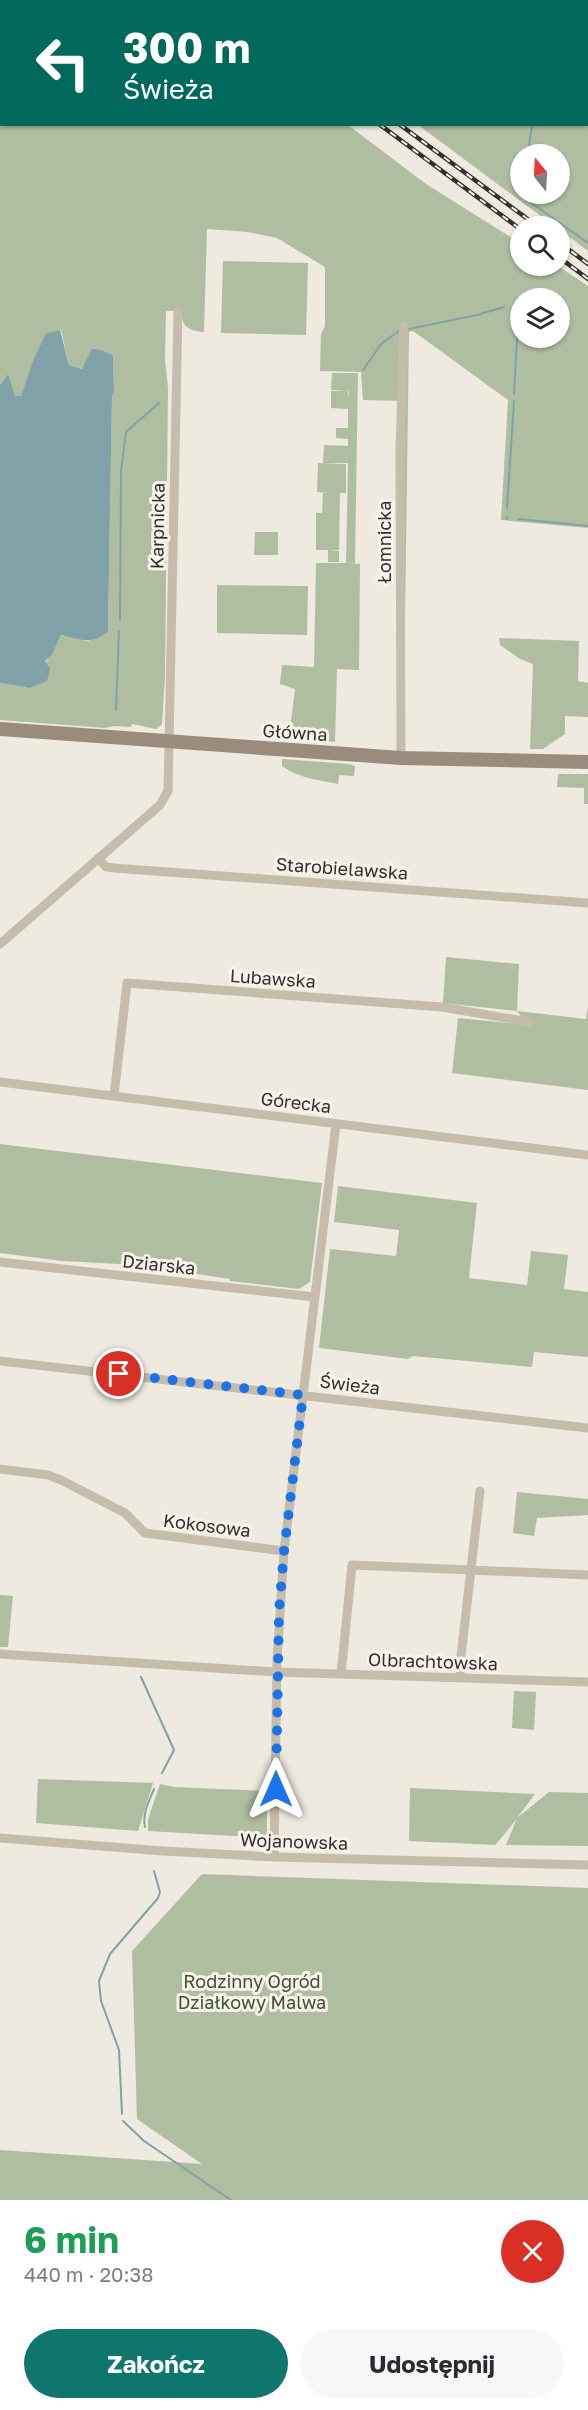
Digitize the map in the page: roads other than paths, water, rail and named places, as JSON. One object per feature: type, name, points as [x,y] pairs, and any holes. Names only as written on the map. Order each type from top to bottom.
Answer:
[{"type":"street","name":"Karpnicka","points":[[0,944],[165,799],[170,781],[178,311]]},
{"type":"street","name":"Łomnicka","points":[[401,758],[400,449],[404,326]]},
{"type":"street","name":"Główna","points":[[0,729],[401,758],[588,762]]},
{"type":"street","name":"Starobielawska","points":[[98,858],[106,867],[114,868],[588,903]]},
{"type":"street","name":"Lubawska","points":[[114,1096],[127,983],[442,1007],[529,1022]]},
{"type":"street","name":"Górecka","points":[[0,1082],[588,1155]]},
{"type":"street","points":[[274,1857],[277,1672],[284,1551],[336,1124]]},
{"type":"street","name":"Dziarska","points":[[0,1262],[315,1297]]},
{"type":"street","name":"Świeża","points":[[0,1361],[588,1428]]},
{"type":"street","name":"Kokosowa","points":[[0,1469],[48,1474],[62,1480],[125,1513],[141,1529],[151,1535],[284,1551]]},
{"type":"street","points":[[460,1678],[480,1491]]},
{"type":"street","points":[[341,1674],[352,1565],[588,1575]]},
{"type":"street","name":"Olbrachtowska","points":[[0,1654],[277,1672],[588,1682]]},
{"type":"street","name":"Wojanowska","points":[[0,1838],[274,1857],[588,1865]]},
{"type":"water","points":[[60,330],[69,365],[82,369],[92,349],[102,350],[113,356],[108,631],[97,639],[91,640],[61,635],[52,654],[45,661],[50,669],[47,681],[29,688],[0,683],[0,385],[8,374],[15,396],[21,396],[33,360],[46,333]]},
{"type":"waterway","points":[[529,144],[532,126]]},
{"type":"waterway","points":[[533,204],[588,243]]},
{"type":"waterway","points":[[409,329],[504,307]]},
{"type":"waterway","points":[[363,370],[382,343],[399,331]]},
{"type":"waterway","points":[[514,394],[516,348]]},
{"type":"waterway","points":[[507,508],[514,401]]},
{"type":"waterway","points":[[120,620],[121,471],[126,432],[159,403]]},
{"type":"waterway","points":[[518,519],[588,526]]},
{"type":"waterway","points":[[116,710],[119,631]]},
{"type":"waterway","points":[[141,1677],[174,1750],[162,1773]]},
{"type":"waterway","points":[[145,1827],[145,1812],[154,1789]]},
{"type":"waterway","points":[[122,2114],[119,2050],[101,2001],[99,1981],[110,1954],[158,1898],[160,1892],[154,1871]]},
{"type":"waterway","points":[[123,2121],[144,2141],[231,2200]]},
{"type":"railway","points":[[382,126],[510,222]]},
{"type":"railway","points":[[402,126],[523,216]]},
{"type":"railway","points":[[570,250],[588,264]]},
{"type":"railway","points":[[570,266],[588,279]]},
{"type":"park label","name":"Rodzinny Ogród Działkowy Malwa","points":[[252,1991]]}]
